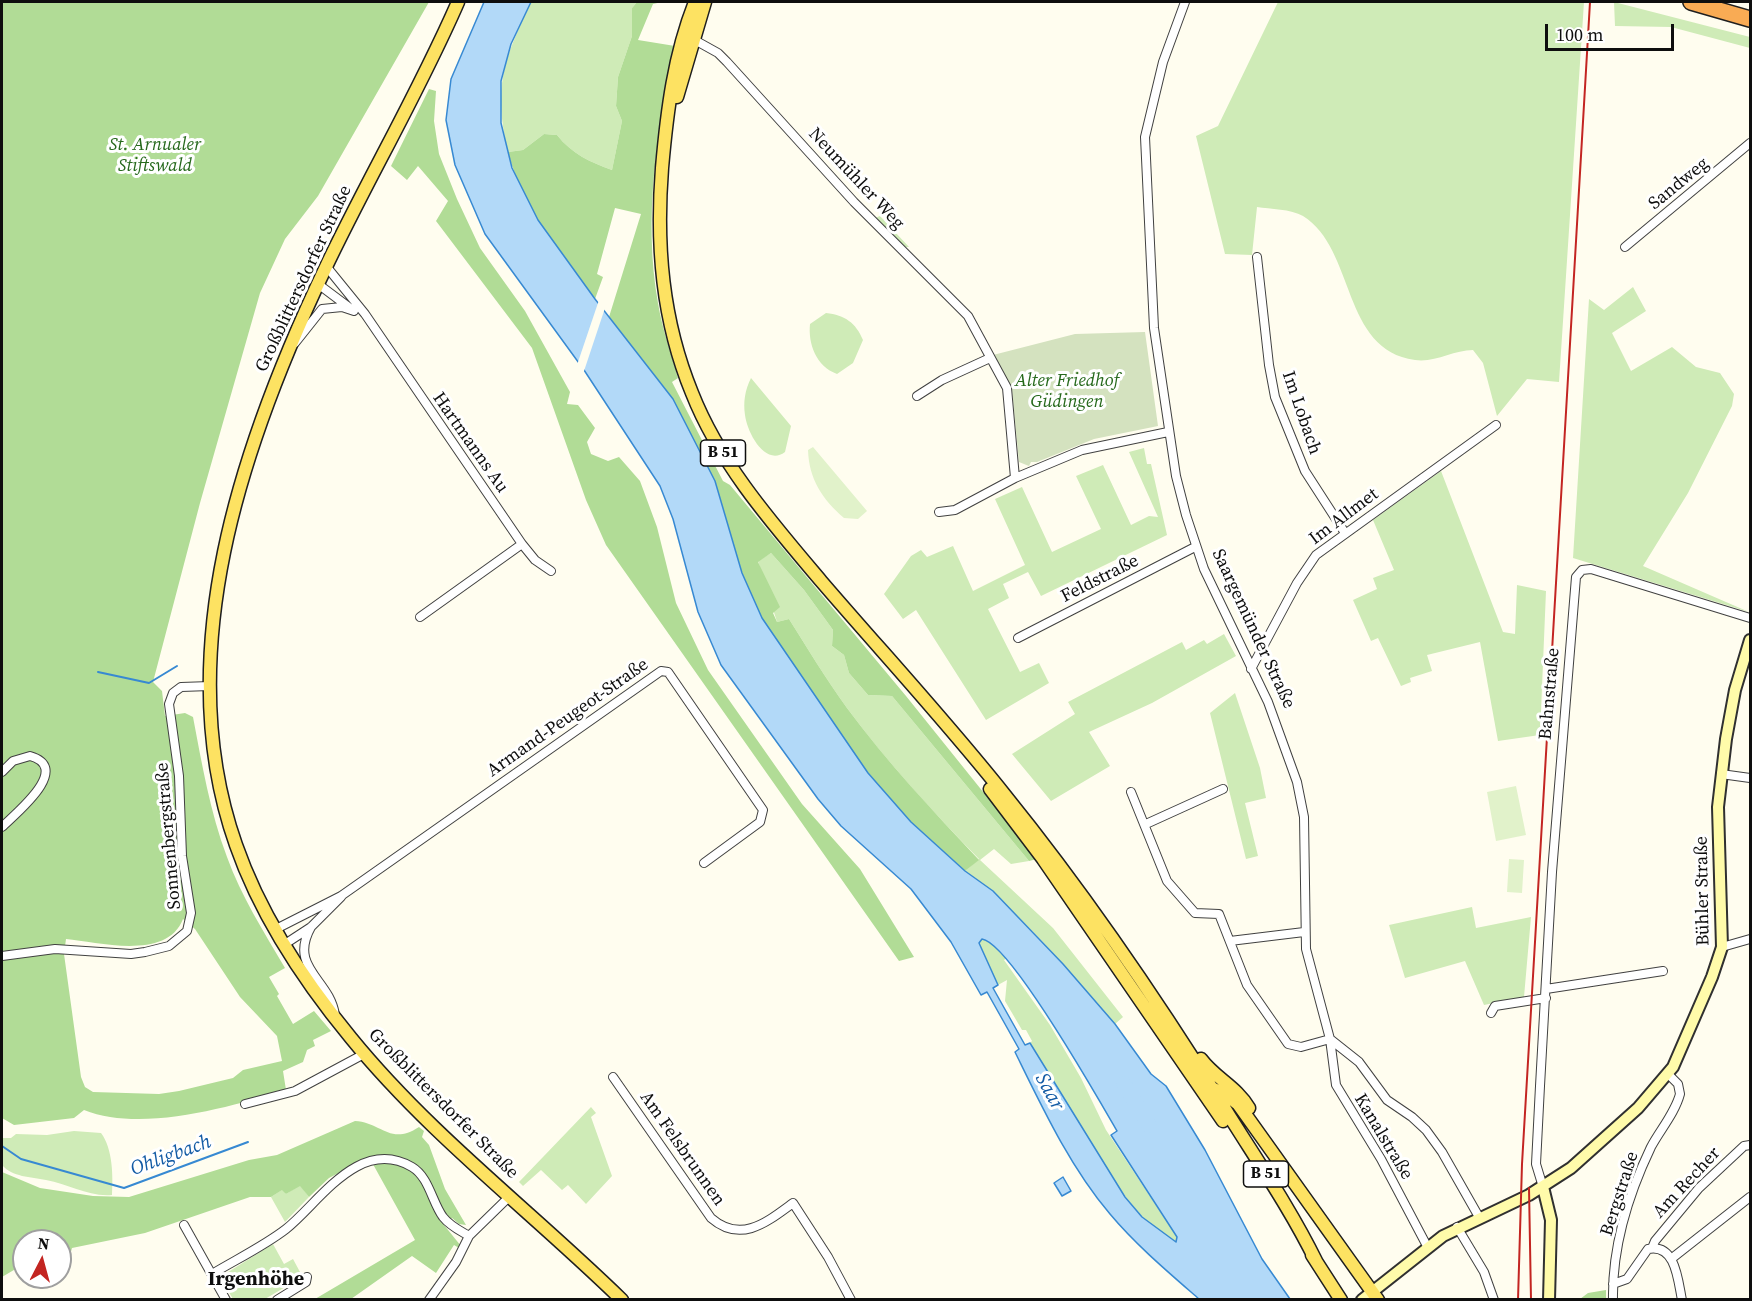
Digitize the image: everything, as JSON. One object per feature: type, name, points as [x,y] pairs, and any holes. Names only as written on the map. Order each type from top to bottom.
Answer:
[{"type":"highway","points":[[1691,2],[1750,18]]},
{"type":"main road","name":"Großblittersdorfer Straße","points":[[458,2],[326,266],[291,346],[253,448],[230,532],[212,634],[210,686],[212,741],[228,819],[246,871],[285,944],[336,1019],[364,1054],[438,1131],[622,1299]]},
{"type":"main road","name":"B 51","points":[[695,2],[663,163],[659,234],[665,302],[676,347],[702,416],[731,466],[762,510],[913,688],[948,725],[1055,858],[1182,1038],[1299,1227],[1317,1261]]},
{"type":"main road","name":"B 51","points":[[688,37],[705,2]]},
{"type":"main road","name":"Bühler Straße","points":[[1362,1299],[1375,1295],[1427,1246],[1457,1227],[1543,1187],[1570,1168],[1622,1123],[1668,1074],[1712,977],[1722,947],[1718,807],[1721,774],[1736,690],[1750,639]]},
{"type":"main road","name":"B 51","points":[[913,688],[919,700],[1043,859],[1185,1063],[1341,1299]]},
{"type":"main road","points":[[1182,1038],[1210,1071],[1238,1092],[1265,1138]]},
{"type":"main road","points":[[1185,1063],[1206,1086],[1228,1096],[1238,1104],[1265,1138],[1375,1295]]},
{"type":"main road","points":[[1543,1187],[1551,1220],[1549,1299]]},
{"type":"street","name":"Saargemünder Straße","points":[[1185,2],[1163,62],[1145,136],[1154,328],[1168,432],[1179,486],[1196,547],[1218,603],[1277,725],[1300,794],[1304,826],[1304,932],[1310,967],[1330,1039]]},
{"type":"street","name":"Neumühler Weg","points":[[688,37],[718,53],[854,202],[968,316],[1009,394],[1015,478]]},
{"type":"street","name":"Sandweg","points":[[1626,247],[1750,143]]},
{"type":"street","name":"Im Lobach","points":[[1257,257],[1269,365],[1275,397],[1305,471],[1345,533]]},
{"type":"street","name":"Hartmanns Au","points":[[326,266],[365,314],[371,326],[522,544],[535,560],[551,571]]},
{"type":"street","name":"Hartmanns Au","points":[[318,284],[371,326]]},
{"type":"street","points":[[291,346],[322,309],[342,307],[354,311]]},
{"type":"street","points":[[917,396],[942,380],[990,358]]},
{"type":"street","name":"Im Allmet","points":[[1251,669],[1310,562],[1345,533],[1496,425]]},
{"type":"street","points":[[939,512],[955,510],[1015,478],[1082,450],[1168,432]]},
{"type":"street","points":[[420,617],[522,544]]},
{"type":"street","name":"Feldstraße","points":[[1018,638],[1196,547]]},
{"type":"street","name":"Bahnstraße","points":[[1543,1187],[1536,1164],[1553,849],[1576,577],[1582,570],[1591,569],[1750,618]]},
{"type":"street","name":"Armand-Peugeot-Straße","points":[[276,929],[341,896],[662,671],[670,675],[762,810],[760,822],[704,863]]},
{"type":"street","name":"Sonnenbergstraße","points":[[2,956],[55,949],[131,954],[169,946],[187,931],[191,913],[182,856],[179,776],[169,704],[173,693],[181,687],[210,686]]},
{"type":"street","points":[[2,772],[12,761],[30,756],[41,762],[45,769],[43,784],[38,792],[2,827]]},
{"type":"street","points":[[1721,774],[1750,778]]},
{"type":"street","points":[[1146,824],[1223,789]]},
{"type":"street","points":[[1131,792],[1169,884],[1195,913],[1219,914],[1247,985],[1288,1044],[1301,1047],[1330,1039],[1359,1062],[1387,1100],[1412,1117],[1430,1135],[1479,1217]]},
{"type":"street","name":"Armand-Peugeot-Straße","points":[[285,944],[311,927],[341,896]]},
{"type":"street","points":[[311,927],[304,944],[305,962],[333,1001],[336,1019]]},
{"type":"street","points":[[1230,941],[1304,932]]},
{"type":"street","points":[[1722,947],[1750,939]]},
{"type":"street","points":[[1491,1013],[1495,1006],[1546,993],[1663,971]]},
{"type":"street","name":"Kanalstraße","points":[[1330,1039],[1332,1065],[1339,1092],[1381,1159],[1427,1246]]},
{"type":"street","points":[[245,1104],[295,1091],[364,1054]]},
{"type":"street","name":"Bergstraße","points":[[1613,1299],[1619,1246],[1634,1188],[1653,1144],[1678,1099],[1678,1084],[1668,1074]]},
{"type":"street","name":"Am Felsbrunnen","points":[[613,1077],[711,1218],[725,1228],[748,1231],[764,1224],[793,1203],[828,1257],[851,1299]]},
{"type":"street","name":"Am Recher","points":[[1613,1284],[1624,1282],[1644,1252],[1652,1248],[1654,1241],[1700,1188],[1744,1146],[1750,1145]]},
{"type":"street","points":[[212,1274],[281,1233],[331,1184],[348,1172],[371,1162],[396,1162],[413,1168],[424,1181],[444,1217],[469,1236]]},
{"type":"street","points":[[429,1299],[456,1262],[469,1236],[510,1196]]},
{"type":"street","points":[[1682,1299],[1671,1259],[1750,1197]]},
{"type":"street","points":[[184,1225],[226,1299]]},
{"type":"street","points":[[1457,1227],[1484,1272],[1494,1299]]},
{"type":"street","name":"Am Recher","points":[[1652,1248],[1671,1259]]},
{"type":"street","points":[[276,1299],[306,1282],[307,1277]]},
{"type":"green space","name":"St. Arnualer Stiftswald","points":[[2,2],[429,2],[318,196],[285,239],[260,293],[200,503],[153,682],[162,691],[165,716],[185,713],[193,717],[211,805],[227,857],[246,900],[285,968],[269,977],[279,994],[277,996],[293,1024],[314,1011],[331,1031],[313,1040],[315,1046],[307,1050],[303,1062],[283,1071],[286,1090],[239,1104],[158,1118],[132,1119],[84,1110],[74,1118],[14,1125],[2,1118]],"holes":[[[183,919],[195,929],[240,997],[277,1036],[282,1061],[243,1070],[233,1078],[159,1094],[93,1092],[85,1087],[81,1077],[64,954],[66,939],[113,945],[147,945],[175,932]]]},
{"type":"green space","points":[[531,2],[637,2],[632,8],[632,36],[618,77],[616,106],[622,121],[612,170],[582,157],[557,135],[544,134],[523,150],[508,152],[501,109],[503,75],[513,41]]},
{"type":"green space","points":[[637,2],[662,2],[653,4],[638,40],[675,46],[658,142],[652,206],[652,239],[658,303],[678,378],[672,382],[723,481],[730,485],[906,696],[1037,859],[1029,861],[892,696],[868,695],[849,673],[844,655],[832,646],[833,630],[804,590],[771,553],[758,562],[780,607],[773,613],[777,622],[789,619],[862,728],[911,786],[979,860],[965,871],[911,822],[868,773],[771,634],[755,606],[742,573],[715,481],[673,399],[609,317],[641,214],[615,208],[597,274],[603,277],[595,299],[544,230],[523,193],[508,152],[523,150],[544,134],[557,135],[582,157],[612,170],[622,121],[616,106],[618,77],[632,36],[632,8]]},
{"type":"green space","points":[[1278,2],[1584,2],[1559,382],[1527,379],[1497,416],[1483,363],[1473,350],[1422,360],[1391,352],[1374,338],[1361,319],[1332,251],[1320,231],[1298,214],[1257,207],[1252,255],[1225,254],[1196,136],[1218,126]]},
{"type":"green space","points":[[1614,2],[1750,37],[1750,48],[1671,27],[1615,26]]},
{"type":"green space","points":[[429,89],[436,91],[434,121],[439,154],[480,248],[525,311],[570,392],[567,404],[578,405],[595,428],[587,442],[591,454],[608,461],[619,457],[640,481],[657,527],[676,603],[708,670],[802,804],[860,869],[914,957],[899,961],[606,545],[586,500],[532,348],[436,221],[448,201],[418,166],[407,180],[391,166]]},
{"type":"green space","points":[[880,216],[909,247],[904,247],[875,218]]},
{"type":"green space","points":[[1633,287],[1646,311],[1612,333],[1631,371],[1672,347],[1696,367],[1720,373],[1734,394],[1732,406],[1688,493],[1643,566],[1749,612],[1573,558],[1589,299],[1604,310]]},
{"type":"green space","points":[[826,313],[849,321],[863,340],[853,363],[837,374],[819,360],[810,339],[810,324]]},
{"type":"green space","name":"Alter Friedhof Güdingen","points":[[1145,332],[1158,426],[1094,439],[1037,462],[1031,462],[1029,466],[1019,462],[1012,390],[993,355],[1075,334]]},
{"type":"green space","points":[[751,378],[791,426],[785,452],[778,455],[771,455],[758,445],[746,422],[744,401]]},
{"type":"green space","points":[[813,447],[867,511],[858,519],[844,518],[818,488],[809,460],[808,450]]},
{"type":"green space","points":[[1144,448],[1147,464],[1151,464],[1167,535],[1041,596],[1028,572],[1003,584],[1009,598],[988,609],[1020,672],[1039,663],[1049,683],[986,720],[916,610],[903,619],[884,594],[911,556],[921,550],[927,557],[953,546],[973,591],[1025,565],[995,499],[1022,487],[1052,552],[1101,529],[1076,476],[1103,465],[1131,525],[1149,516],[1158,517],[1129,452]]},
{"type":"green space","points":[[1441,471],[1503,632],[1515,634],[1517,585],[1546,591],[1540,735],[1498,741],[1480,642],[1427,655],[1432,671],[1410,678],[1411,682],[1401,686],[1378,638],[1371,641],[1353,600],[1377,589],[1373,578],[1394,570],[1373,520]]},
{"type":"green space","points":[[771,553],[804,590],[833,630],[832,646],[844,655],[849,673],[868,695],[892,696],[1029,861],[1011,864],[994,849],[980,860],[1053,928],[1123,1017],[1115,1024],[1025,924],[986,887],[965,871],[979,859],[910,786],[862,728],[789,619],[777,622],[758,561]]},
{"type":"green space","points":[[1224,634],[1236,656],[1152,703],[1089,732],[1110,766],[1051,801],[1012,754],[1075,714],[1068,702],[1182,642],[1186,650],[1204,640],[1207,644]]},
{"type":"green space","points":[[1235,693],[1260,768],[1266,798],[1245,803],[1258,856],[1246,859],[1210,713]]},
{"type":"green space","points":[[1516,786],[1526,835],[1496,841],[1487,792]]},
{"type":"green space","points":[[1509,859],[1524,860],[1522,893],[1507,892]]},
{"type":"green space","points":[[1472,907],[1476,928],[1531,917],[1524,997],[1484,1005],[1465,961],[1405,978],[1389,925]]},
{"type":"green space","points":[[982,939],[987,940],[1007,958],[1004,960],[1050,1025],[1081,1078],[1106,1130],[1177,1237],[1176,1242],[1158,1231],[1138,1211],[1096,1154],[1030,1043],[1032,1041],[1026,1030],[1022,1030],[1005,1001],[1007,980],[998,985],[979,943]]},
{"type":"green space","points":[[591,1107],[596,1113],[591,1117],[612,1176],[586,1204],[568,1185],[562,1190],[541,1170],[523,1186],[519,1182]]},
{"type":"green space","points":[[355,1121],[364,1122],[393,1134],[409,1132],[419,1127],[424,1131],[422,1137],[429,1145],[445,1189],[466,1225],[459,1224],[452,1218],[444,1225],[461,1246],[459,1248],[454,1245],[436,1273],[412,1256],[351,1299],[315,1299],[415,1240],[369,1157],[329,1178],[309,1197],[300,1186],[286,1194],[282,1190],[271,1197],[250,1197],[145,1233],[72,1248],[72,1229],[12,1229],[12,1271],[2,1277],[2,1172],[40,1188],[93,1196],[129,1197],[249,1160],[277,1155]]},
{"type":"green space","points":[[74,1131],[101,1133],[105,1139],[111,1163],[112,1195],[95,1194],[54,1182],[22,1176],[2,1165],[2,1138],[11,1138],[16,1134],[47,1135]]},
{"type":"green space","points":[[300,1185],[309,1197],[285,1222],[271,1197],[283,1189],[286,1194]]},
{"type":"green space","points":[[273,1244],[284,1264],[293,1259],[300,1272],[290,1278],[292,1283],[265,1299],[233,1299],[225,1286],[225,1274]]},
{"type":"green space","points":[[1606,1290],[1606,1299],[1580,1299],[1588,1293]]},
{"type":"water","name":"Saar","points":[[484,2],[531,2],[511,44],[501,81],[501,123],[512,168],[538,220],[595,299],[673,399],[715,481],[742,573],[762,618],[868,773],[911,822],[965,871],[993,891],[1063,964],[1115,1024],[1151,1074],[1166,1086],[1205,1150],[1262,1259],[1290,1299],[1199,1299],[1120,1225],[1069,1157],[1015,1052],[1019,1049],[987,992],[981,995],[951,942],[911,889],[841,826],[818,799],[721,665],[698,612],[673,519],[660,486],[584,370],[485,234],[455,165],[446,120],[451,79]],"holes":[[[982,939],[995,947],[1032,993],[1074,1058],[1117,1131],[1111,1135],[1177,1237],[1176,1242],[1142,1217],[1125,1197],[1030,1043],[1025,1045],[993,988],[998,985],[979,943]]]},
{"type":"water","points":[[1063,1177],[1071,1191],[1062,1196],[1054,1183]]},
{"type":"pier","points":[[599,300],[605,308],[583,374],[577,365]]},
{"type":"waterway","points":[[98,672],[149,683],[177,666]]},
{"type":"waterway","points":[[1124,1084],[1149,1125]]},
{"type":"waterway","name":"Ohligbach","points":[[2,1146],[21,1159],[124,1188],[248,1142]]},
{"type":"railway","points":[[1518,1300],[1522,1164],[1590,2]]},
{"type":"railway","points":[[1529,1188],[1531,1300]]},
{"type":"district","name":"Irgenhöhe","points":[[256,1280]]}]
